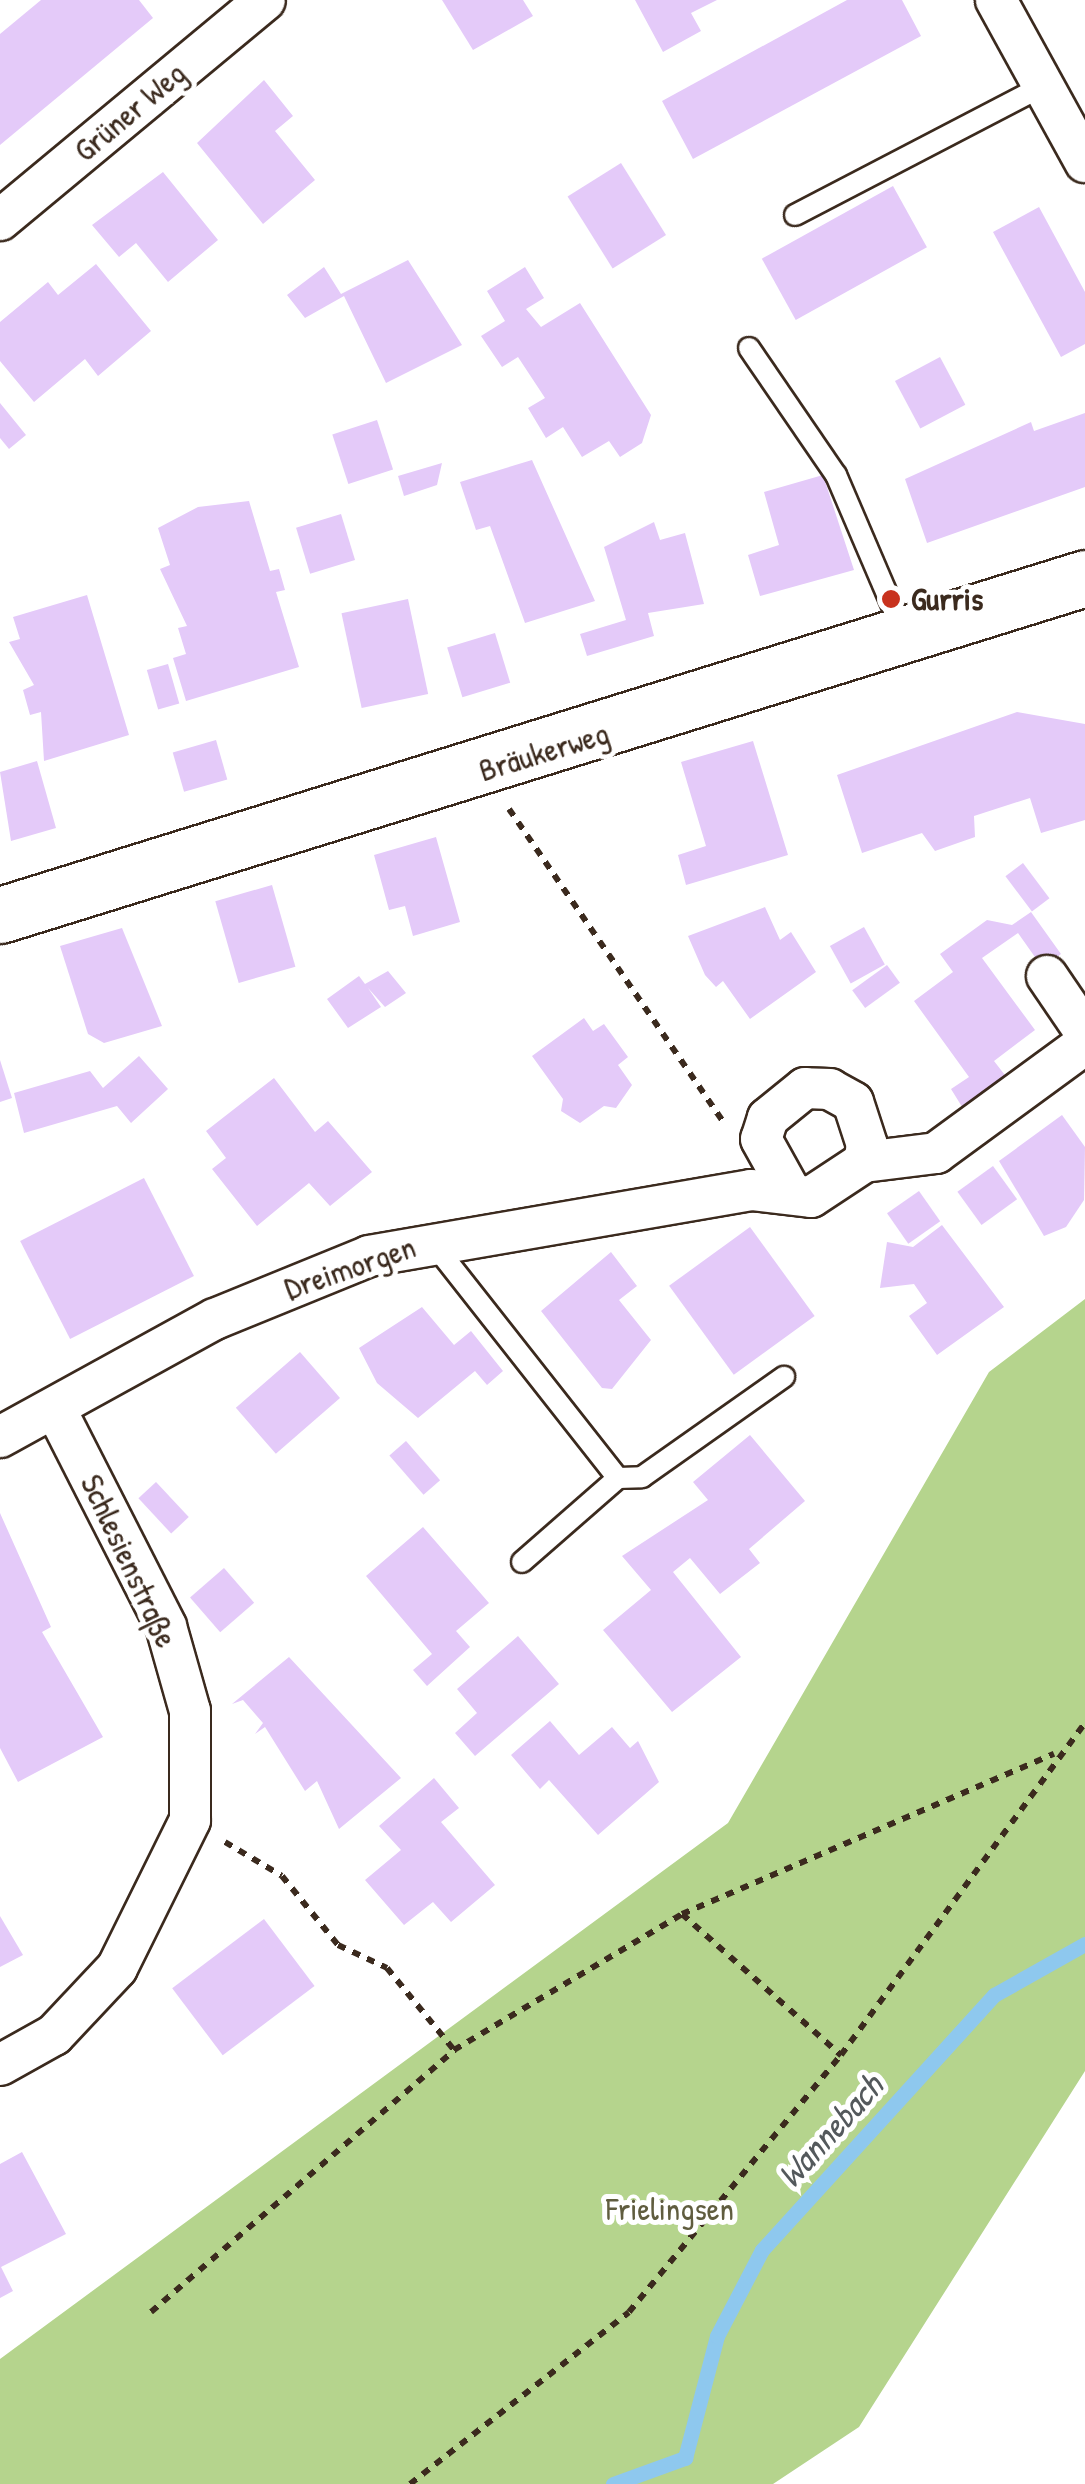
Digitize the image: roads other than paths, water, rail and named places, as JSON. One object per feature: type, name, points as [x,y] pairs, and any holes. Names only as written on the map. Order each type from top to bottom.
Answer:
[{"type":"main road","name":"Bräukerweg","points":[[0,915],[907,640],[1085,578]]},
{"type":"street","points":[[996,0],[1085,162]]},
{"type":"street","name":"Grüner Weg","points":[[0,220],[260,2]]},
{"type":"street","points":[[1048,976],[1085,1032]]},
{"type":"street","name":"Dreimorgen","points":[[0,1437],[215,1319],[430,1240],[751,1190],[812,1197],[864,1162],[936,1153],[1085,1044]]},
{"type":"street","points":[[790,1193],[761,1139],[786,1099],[830,1089],[865,1124],[864,1162]]},
{"type":"street","name":"Schlesienstraße","points":[[0,2065],[54,2035],[117,1968],[190,1820],[190,1710],[166,1626],[55,1408]]},
{"type":"lane","points":[[795,214],[1044,86]]},
{"type":"lane","points":[[749,348],[836,474],[907,640]]},
{"type":"lane","points":[[430,1240],[618,1478]]},
{"type":"lane","points":[[522,1562],[618,1478],[642,1477],[784,1377]]},
{"type":"waterway","name":"Wannebach","points":[[613,2484],[685,2458],[717,2336],[762,2250],[994,1995],[1085,1944]]},
{"type":"place","name":"Gurris","points":[[891,599]]},
{"type":"park label","name":"Frielingsen","points":[[670,2209]]}]
